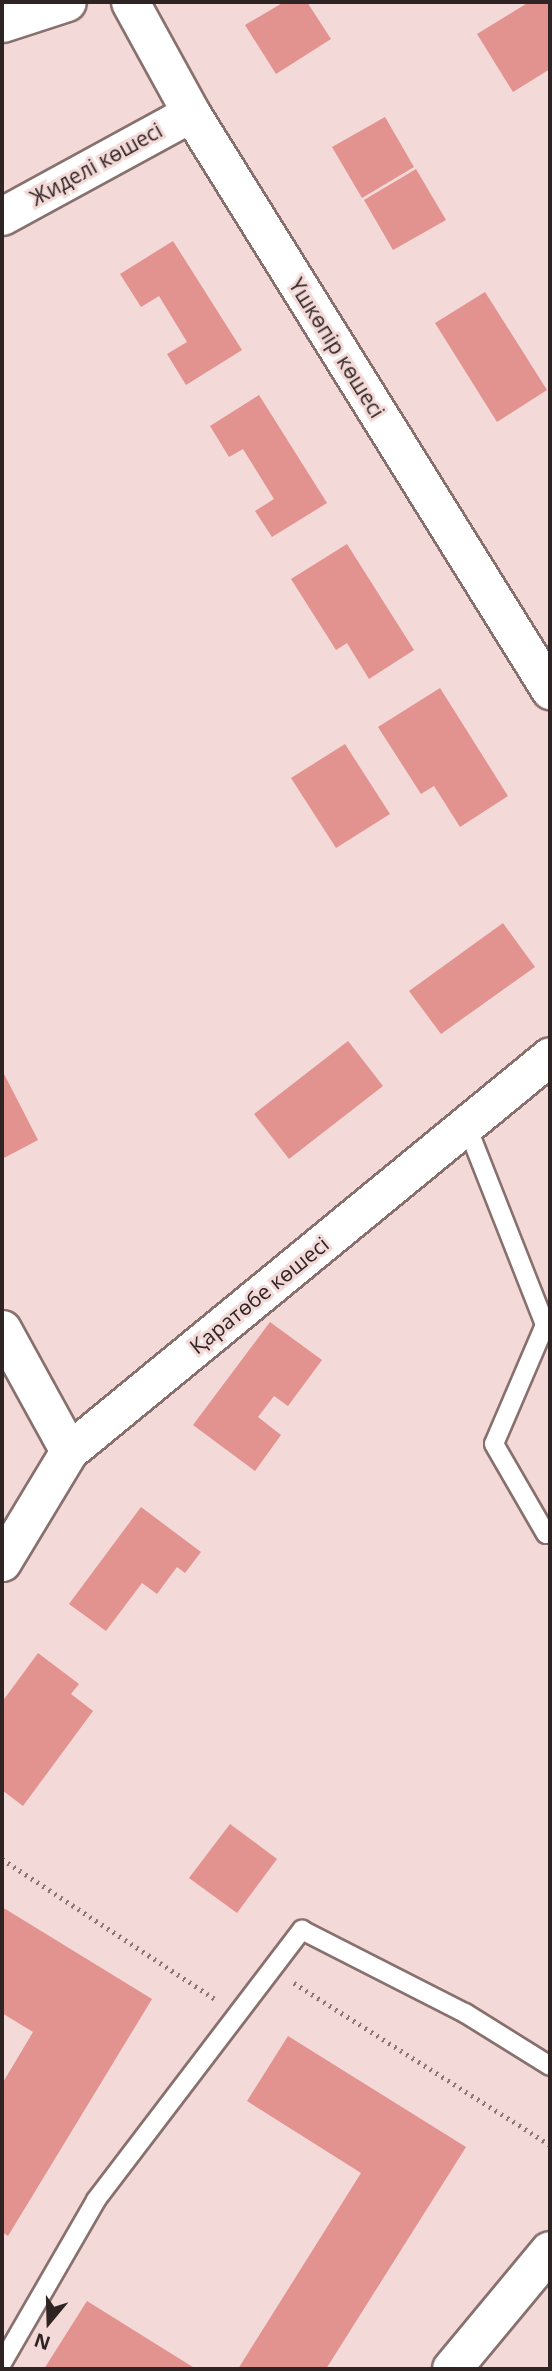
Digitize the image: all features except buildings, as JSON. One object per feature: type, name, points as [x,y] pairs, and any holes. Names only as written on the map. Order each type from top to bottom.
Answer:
[{"type":"street","points":[[2,23],[67,2]]},
{"type":"street","name":"Үшкөпір көшесі","points":[[130,2],[191,113],[550,690]]},
{"type":"street","name":"Жиделі көшесі","points":[[2,216],[191,113]]},
{"type":"street","name":"Қаратөбе көшесі","points":[[2,1562],[69,1451],[550,1056]]},
{"type":"street","points":[[2,1329],[69,1451]]},
{"type":"street","points":[[452,2369],[550,2251]]},
{"type":"lane","points":[[466,1124],[545,1325],[494,1444],[546,1534]]},
{"type":"lane","points":[[2,2363],[96,2200],[270,1967],[302,1930],[465,2013],[550,2066]]},
{"type":"path","points":[[2,1859],[236,2013]]},
{"type":"path","points":[[270,1967],[550,2145]]}]
